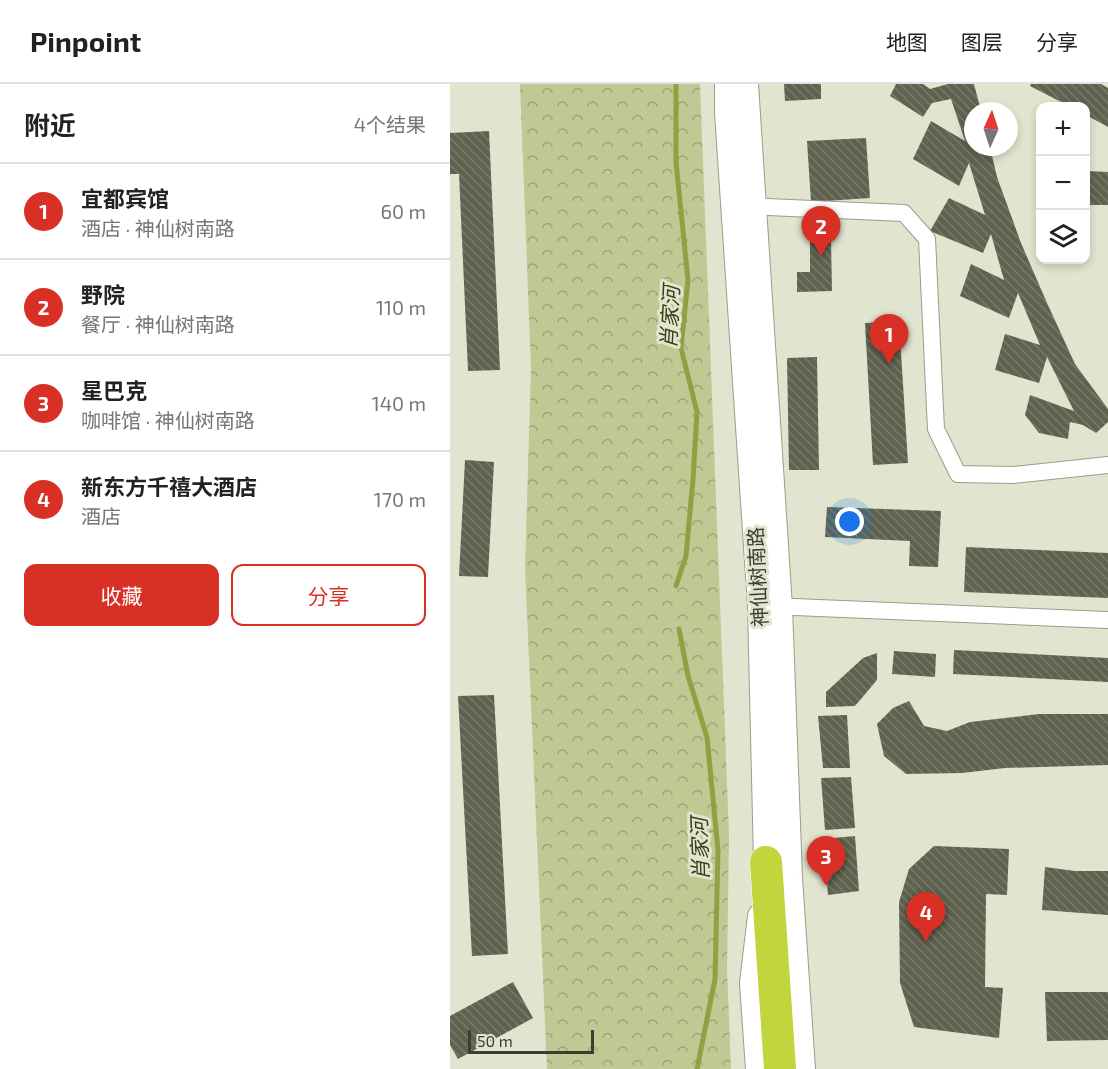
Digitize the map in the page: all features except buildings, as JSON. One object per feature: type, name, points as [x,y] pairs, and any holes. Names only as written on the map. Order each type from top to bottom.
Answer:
[{"type":"highway","points":[[778,870],[776,994],[780,1069]]},
{"type":"main road","name":"神仙树南路","points":[[727,84],[744,206],[770,607],[778,870]]},
{"type":"main road","points":[[744,206],[746,84]]},
{"type":"main road","points":[[758,1069],[752,983],[778,870]]},
{"type":"main road","points":[[778,870],[803,1069]]},
{"type":"street","points":[[744,206],[903,213],[927,239],[936,429],[958,474],[1013,475],[1108,465]]},
{"type":"street","points":[[770,607],[1108,620]]},
{"type":"green space","points":[[520,84],[700,84],[729,835],[727,969],[731,1069],[547,1069],[525,568],[531,368]]},
{"type":"waterway","name":"肖家河","points":[[676,84],[676,162],[688,280],[681,348],[697,412],[686,556],[676,586]]},
{"type":"waterway","name":"肖家河","points":[[679,629],[688,676],[707,737],[718,850],[715,979],[697,1069]]},
{"type":"place","name":"野院","points":[[821,256]]},
{"type":"place","name":"宜都宾馆","points":[[889,364]]},
{"type":"place","name":"星巴克","points":[[826,886]]},
{"type":"place","name":"新东方千禧大酒店","points":[[926,942]]}]
